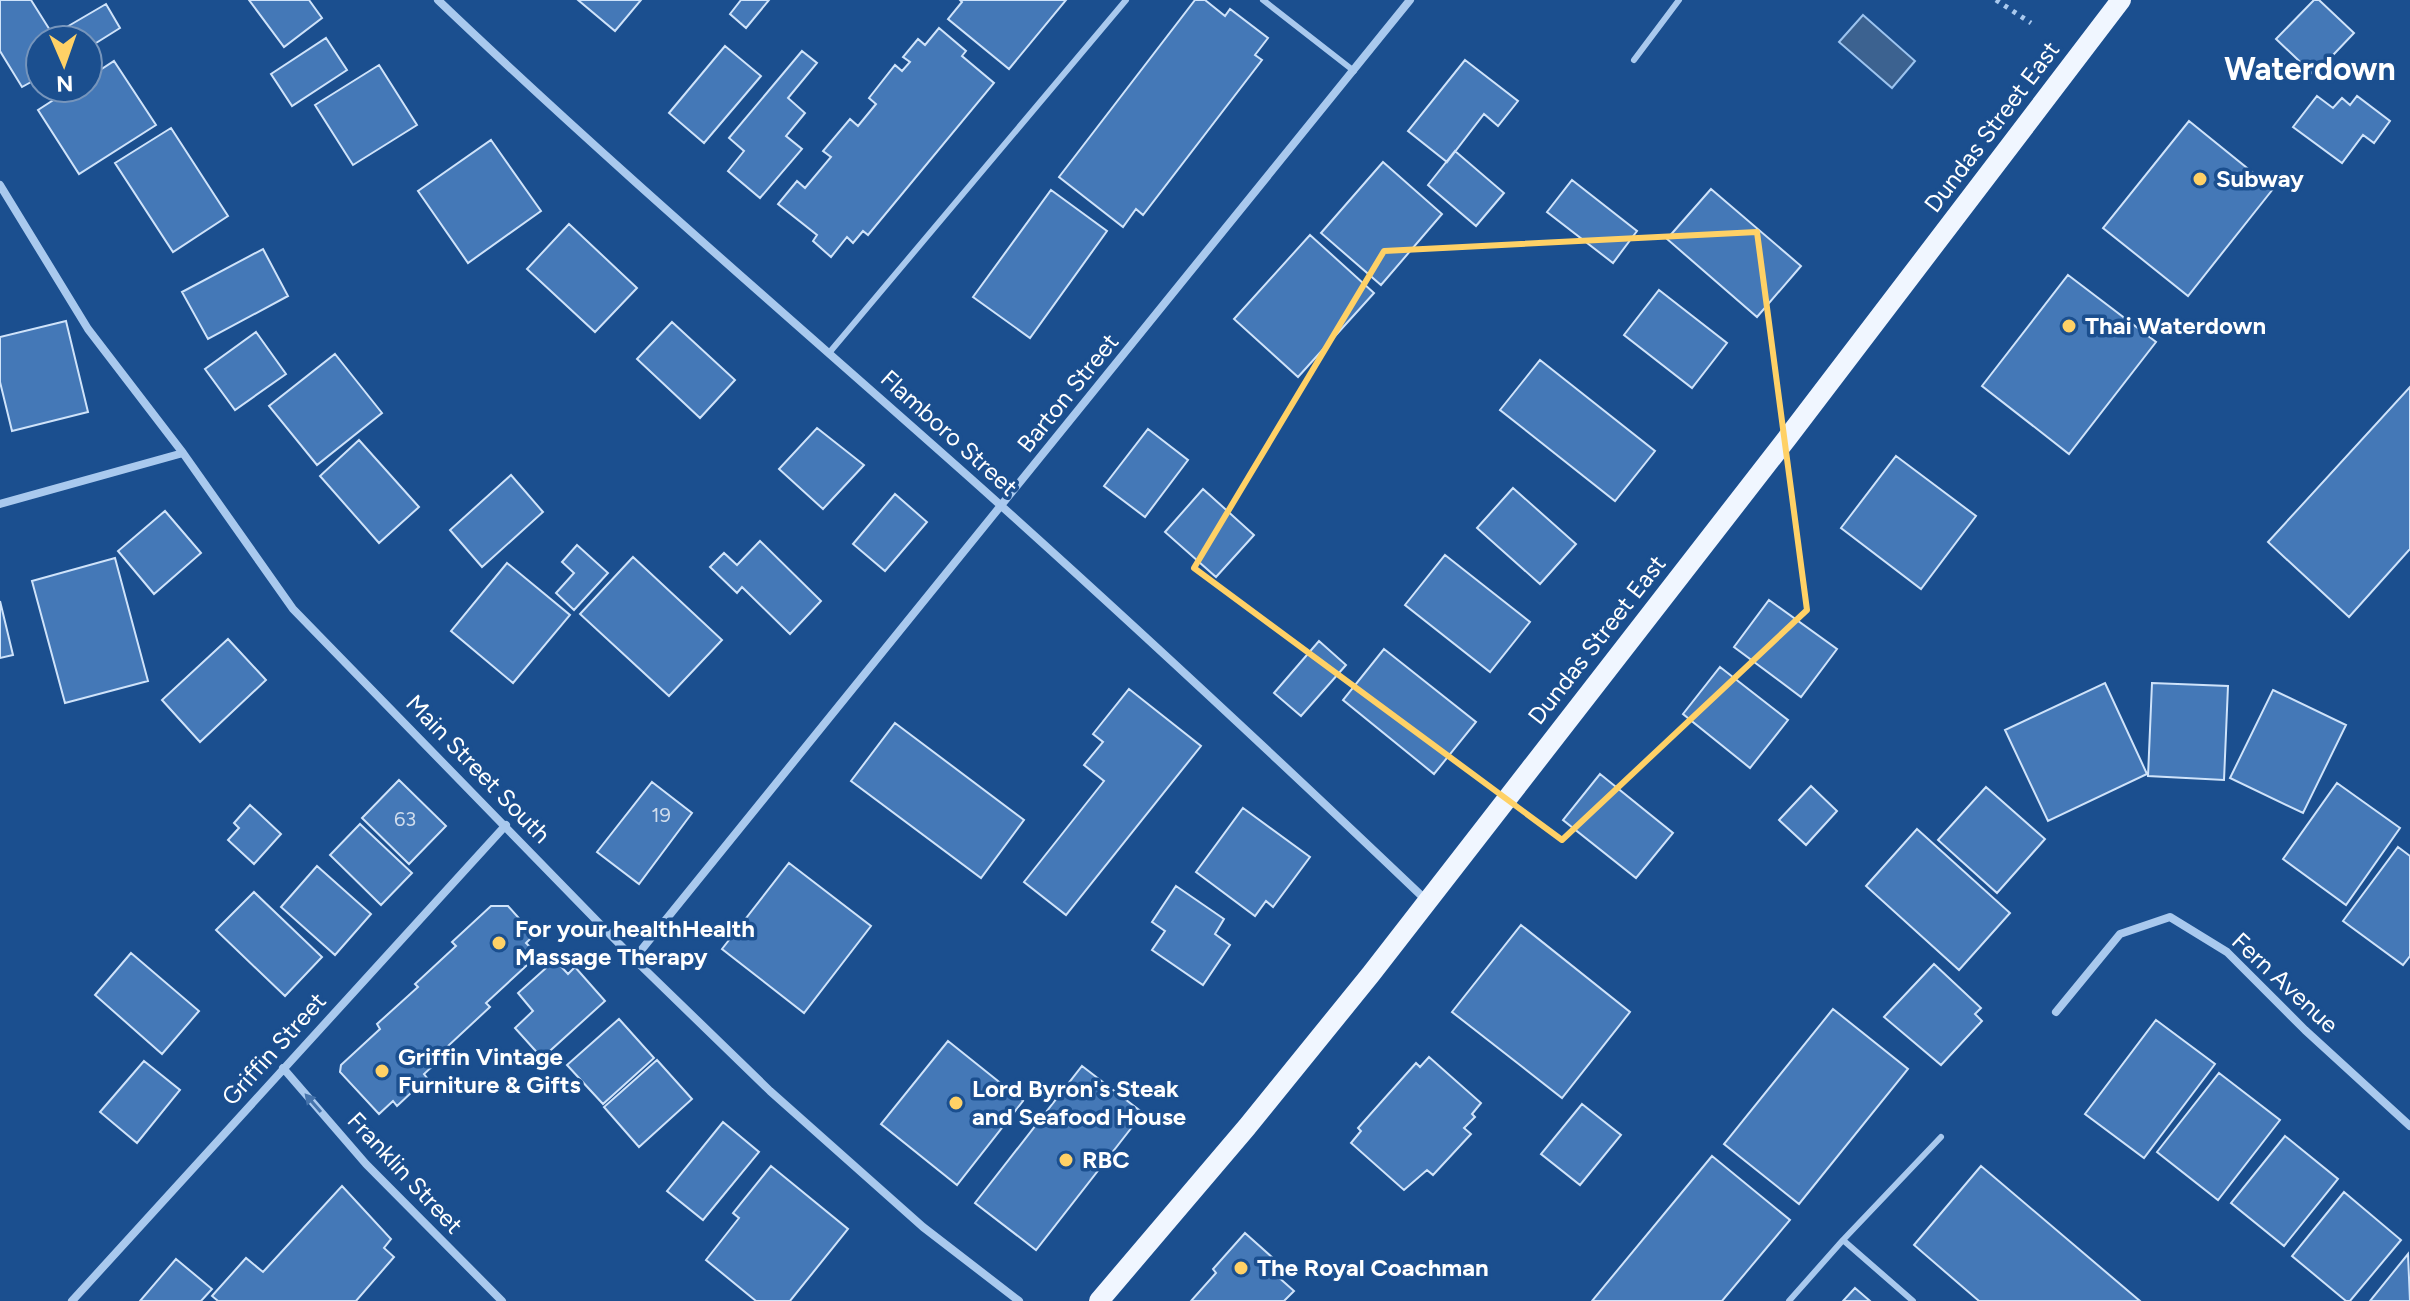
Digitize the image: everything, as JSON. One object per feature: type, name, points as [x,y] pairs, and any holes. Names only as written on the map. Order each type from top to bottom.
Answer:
[{"type":"main road","name":"Dundas Street East","points":[[1099,1301],[1247,1127],[1427,901],[1788,437],[2121,0]]},
{"type":"street","name":"Flamboro Street","points":[[438,0],[519,78],[1001,506],[1427,901]]},
{"type":"street","name":"Barton Street","points":[[634,959],[1410,0]]},
{"type":"street","name":"Main Street South","points":[[0,185],[88,329],[183,453],[293,609],[634,959],[770,1091],[923,1227],[1019,1301]]},
{"type":"street","points":[[0,504],[183,453]]},
{"type":"street","name":"Griffin Street","points":[[72,1301],[506,825]]},
{"type":"street","name":"Fern Avenue","points":[[2056,1012],[2120,934],[2170,917],[2227,952],[2305,1030],[2410,1126]]},
{"type":"street","name":"Franklin Street","points":[[283,1068],[366,1164],[502,1301]]},
{"type":"lane","points":[[829,353],[1126,0]]},
{"type":"lane","points":[[1263,0],[1354,71]]},
{"type":"lane","points":[[1634,60],[1679,0]]},
{"type":"lane","points":[[1789,1301],[1941,1137]]},
{"type":"lane","points":[[1843,1240],[1913,1301]]},
{"type":"path","points":[[1996,0],[2031,23]]},
{"type":"highlighted area","points":[[1757,232],[1807,610],[1562,840],[1194,568],[1384,251]]},
{"type":"water","points":[[1863,15],[1915,61],[1892,88],[1839,42]]},
{"type":"building","points":[[0,0],[31,0],[46,24],[24,24],[24,86],[0,51]]},
{"type":"building","points":[[249,0],[309,0],[322,18],[284,47]]},
{"type":"building","points":[[578,0],[641,0],[615,31]]},
{"type":"building","points":[[741,0],[769,0],[746,28],[730,14]]},
{"type":"building","points":[[960,0],[1066,0],[1009,69],[948,19],[962,2]]},
{"type":"building","points":[[1195,0],[1205,0],[1225,16],[1230,9],[1268,38],[1255,55],[1262,60],[1143,215],[1136,209],[1123,227],[1059,177]]},
{"type":"building","points":[[2314,0],[2319,0],[2354,33],[2314,75],[2276,39]]},
{"type":"building","points":[[106,4],[120,28],[104,38],[104,24],[72,24]]},
{"type":"building","points":[[939,28],[966,51],[962,56],[994,83],[868,235],[863,231],[853,243],[847,237],[831,257],[813,241],[817,235],[778,204],[797,181],[805,188],[831,157],[823,151],[850,119],[858,126],[876,104],[869,98],[895,65],[902,71],[910,62],[903,57],[918,39],[925,45]]},
{"type":"building","points":[[326,38],[347,70],[292,106],[271,74]]},
{"type":"building","points":[[725,46],[761,76],[704,143],[669,113]]},
{"type":"building","points":[[802,51],[817,63],[788,98],[805,113],[786,136],[802,149],[760,198],[728,171],[744,151],[729,138]]},
{"type":"building","points":[[1465,60],[1518,101],[1498,126],[1484,114],[1447,162],[1408,131]]},
{"type":"building","points":[[114,61],[156,125],[79,174],[38,110],[47,104],[104,104],[104,68]]},
{"type":"building","points":[[379,65],[417,125],[353,165],[315,105]]},
{"type":"building","points":[[2317,96],[2333,108],[2342,98],[2350,105],[2357,96],[2390,121],[2374,143],[2363,135],[2342,163],[2293,127]]},
{"type":"building","points":[[2189,121],[2273,189],[2188,296],[2103,228]]},
{"type":"building","points":[[171,128],[228,216],[173,252],[115,163]]},
{"type":"building","points":[[491,140],[541,211],[468,263],[418,191]]},
{"type":"building","points":[[1455,151],[1504,193],[1476,226],[1428,185]]},
{"type":"building","points":[[1383,162],[1442,214],[1381,285],[1321,233]]},
{"type":"building","points":[[1572,180],[1637,231],[1613,263],[1547,212]]},
{"type":"building","points":[[1711,189],[1801,266],[1757,317],[1667,239]]},
{"type":"building","points":[[1051,190],[1107,231],[1030,338],[973,297]]},
{"type":"building","points":[[569,224],[637,288],[595,332],[527,269]]},
{"type":"building","points":[[1310,235],[1374,293],[1298,377],[1234,319]]},
{"type":"building","points":[[263,249],[288,296],[208,339],[182,292]]},
{"type":"building","points":[[2068,275],[2156,342],[2069,454],[1982,386]]},
{"type":"building","points":[[1659,290],[1727,343],[1692,388],[1624,335]]},
{"type":"building","points":[[66,321],[88,412],[12,431],[0,382],[0,337]]},
{"type":"building","points":[[672,322],[735,380],[700,418],[637,359]]},
{"type":"building","points":[[256,332],[286,374],[235,410],[205,369]]},
{"type":"building","points":[[335,354],[382,413],[317,465],[269,406]]},
{"type":"building","points":[[1540,360],[1655,451],[1615,501],[1500,410]]},
{"type":"building","points":[[2410,387],[2410,549],[2349,617],[2268,542]]},
{"type":"building","points":[[817,428],[864,465],[823,509],[779,469]]},
{"type":"building","points":[[1148,429],[1188,460],[1145,517],[1104,486]]},
{"type":"building","points":[[359,440],[419,507],[379,543],[320,476]]},
{"type":"building","points":[[1896,456],[1976,516],[1921,589],[1841,528]]},
{"type":"building","points":[[511,475],[543,512],[482,567],[450,530]]},
{"type":"building","points":[[1513,488],[1576,544],[1540,584],[1477,528]]},
{"type":"building","points":[[1203,489],[1254,535],[1216,577],[1165,532]]},
{"type":"building","points":[[895,494],[927,522],[885,571],[853,544]]},
{"type":"building","points":[[165,511],[201,553],[154,594],[118,551]]},
{"type":"building","points":[[760,541],[821,601],[790,634],[742,587],[737,593],[710,567],[724,553],[737,565]]},
{"type":"building","points":[[577,545],[608,573],[574,610],[556,593],[574,573],[562,562]]},
{"type":"building","points":[[1445,555],[1530,622],[1490,672],[1405,605]]},
{"type":"building","points":[[633,557],[722,640],[669,696],[580,614]]},
{"type":"building","points":[[115,558],[148,681],[65,703],[32,581]]},
{"type":"building","points":[[507,563],[570,615],[513,683],[451,631]]},
{"type":"building","points":[[1769,600],[1837,649],[1801,697],[1734,647]]},
{"type":"building","points":[[0,601],[13,655],[0,658]]},
{"type":"building","points":[[228,639],[266,680],[200,742],[162,700]]},
{"type":"building","points":[[1319,641],[1346,665],[1301,716],[1274,693]]},
{"type":"building","points":[[1384,649],[1476,722],[1434,774],[1343,700]]},
{"type":"building","points":[[1720,667],[1788,720],[1750,768],[1683,714]]},
{"type":"building","points":[[2105,683],[2147,774],[2048,821],[2005,730]]},
{"type":"building","points":[[2152,683],[2228,686],[2224,780],[2148,776]]},
{"type":"building","points":[[1129,689],[1201,746],[1066,915],[1024,882],[1104,781],[1084,765],[1103,742],[1093,734]]},
{"type":"building","points":[[2273,690],[2346,725],[2303,813],[2230,778]]},
{"type":"building","points":[[895,723],[1024,820],[981,878],[851,781]]},
{"type":"building","points":[[1600,774],[1673,833],[1636,878],[1563,820]]},
{"type":"building","points":[[399,780],[446,826],[409,864],[362,818]]},
{"type":"building","points":[[652,782],[692,813],[639,884],[597,852]]},
{"type":"building","points":[[2337,783],[2400,828],[2346,905],[2283,859]]},
{"type":"building","points":[[1811,786],[1837,811],[1806,845],[1779,820]]},
{"type":"building","points":[[1986,787],[2045,839],[1997,893],[1938,840]]},
{"type":"building","points":[[250,805],[281,834],[254,864],[228,840],[239,828],[234,823]]},
{"type":"building","points":[[1243,808],[1310,857],[1273,907],[1266,901],[1255,916],[1196,872]]},
{"type":"building","points":[[360,824],[412,873],[381,905],[330,855]]},
{"type":"building","points":[[1917,829],[2010,913],[1959,970],[1866,886]]},
{"type":"building","points":[[2398,847],[2410,856],[2410,956],[2403,965],[2343,921]]},
{"type":"building","points":[[789,863],[871,926],[804,1013],[722,949]]},
{"type":"building","points":[[317,866],[371,914],[335,955],[281,907]]},
{"type":"building","points":[[1176,886],[1224,919],[1215,934],[1230,945],[1203,985],[1152,950],[1165,931],[1152,922]]},
{"type":"building","points":[[254,892],[322,957],[285,996],[216,930]]},
{"type":"building","points":[[491,906],[508,906],[534,935],[526,943],[538,955],[486,1003],[490,1007],[448,1046],[451,1049],[424,1074],[427,1078],[397,1106],[393,1101],[379,1114],[340,1072],[341,1065],[380,1029],[377,1024],[418,987],[415,984],[456,946],[452,942]]},
{"type":"building","points":[[1521,925],[1630,1012],[1562,1098],[1452,1012]]},
{"type":"building","points":[[131,953],[199,1011],[162,1054],[95,995]]},
{"type":"building","points":[[555,960],[568,974],[575,967],[605,1001],[542,1058],[515,1028],[533,1011],[518,993]]},
{"type":"building","points":[[1934,964],[1981,1008],[1975,1014],[1982,1021],[1941,1065],[1884,1017]]},
{"type":"building","points":[[1833,1009],[1908,1069],[1799,1204],[1724,1144]]},
{"type":"building","points":[[619,1019],[654,1058],[603,1104],[567,1065]]},
{"type":"building","points":[[2156,1020],[2215,1064],[2144,1158],[2085,1114]]},
{"type":"building","points":[[948,1041],[1023,1101],[957,1185],[881,1124]]},
{"type":"building","points":[[1429,1057],[1481,1103],[1472,1114],[1475,1117],[1464,1128],[1471,1134],[1433,1175],[1427,1170],[1404,1190],[1351,1143],[1361,1131],[1358,1128],[1416,1063],[1420,1067]]},
{"type":"building","points":[[657,1060],[692,1099],[639,1147],[604,1107]]},
{"type":"building","points":[[144,1061],[180,1090],[137,1143],[100,1112]]},
{"type":"building","points":[[1082,1066],[1143,1113],[1036,1250],[975,1203]]},
{"type":"building","points":[[2219,1073],[2280,1120],[2218,1200],[2157,1152]]},
{"type":"building","points":[[1582,1104],[1621,1135],[1580,1185],[1541,1154]]},
{"type":"building","points":[[723,1122],[759,1152],[703,1220],[667,1191]]},
{"type":"building","points":[[2285,1136],[2338,1179],[2284,1246],[2231,1203]]},
{"type":"building","points":[[1712,1156],[1790,1220],[1722,1301],[1592,1301]]},
{"type":"building","points":[[771,1166],[848,1229],[790,1301],[756,1301],[706,1260],[739,1218],[733,1213]]},
{"type":"building","points":[[1981,1166],[2140,1301],[1979,1301],[1914,1245]]},
{"type":"building","points":[[342,1186],[391,1239],[384,1248],[394,1257],[356,1301],[218,1301],[212,1296],[246,1258],[263,1272]]},
{"type":"building","points":[[2344,1192],[2401,1240],[2350,1301],[2346,1301],[2292,1256]]},
{"type":"building","name":"The Royal Coachman","points":[[1245,1233],[1273,1258],[1266,1266],[1294,1291],[1284,1301],[1191,1301],[1216,1273],[1213,1269]]},
{"type":"building","points":[[2408,1254],[2410,1301],[2370,1301]]},
{"type":"building","points":[[176,1259],[212,1289],[201,1301],[140,1301]]},
{"type":"building","points":[[1855,1288],[1870,1301],[1843,1301]]},
{"type":"place","name":"Subway","points":[[2200,179]]},
{"type":"place","name":"Thai Waterdown","points":[[2069,326]]},
{"type":"place","name":"For your healthHealth Massage Therapy","points":[[499,943]]},
{"type":"place","name":"Griffin Vintage Furniture & Gifts","points":[[382,1071]]},
{"type":"place","name":"Lord Byron's Steak and Seafood House","points":[[956,1103]]},
{"type":"place","name":"RBC","points":[[1066,1160]]},
{"type":"place","name":"The Royal Coachman","points":[[1241,1268]]},
{"type":"district","name":"Waterdown","points":[[2310,69]]}]
